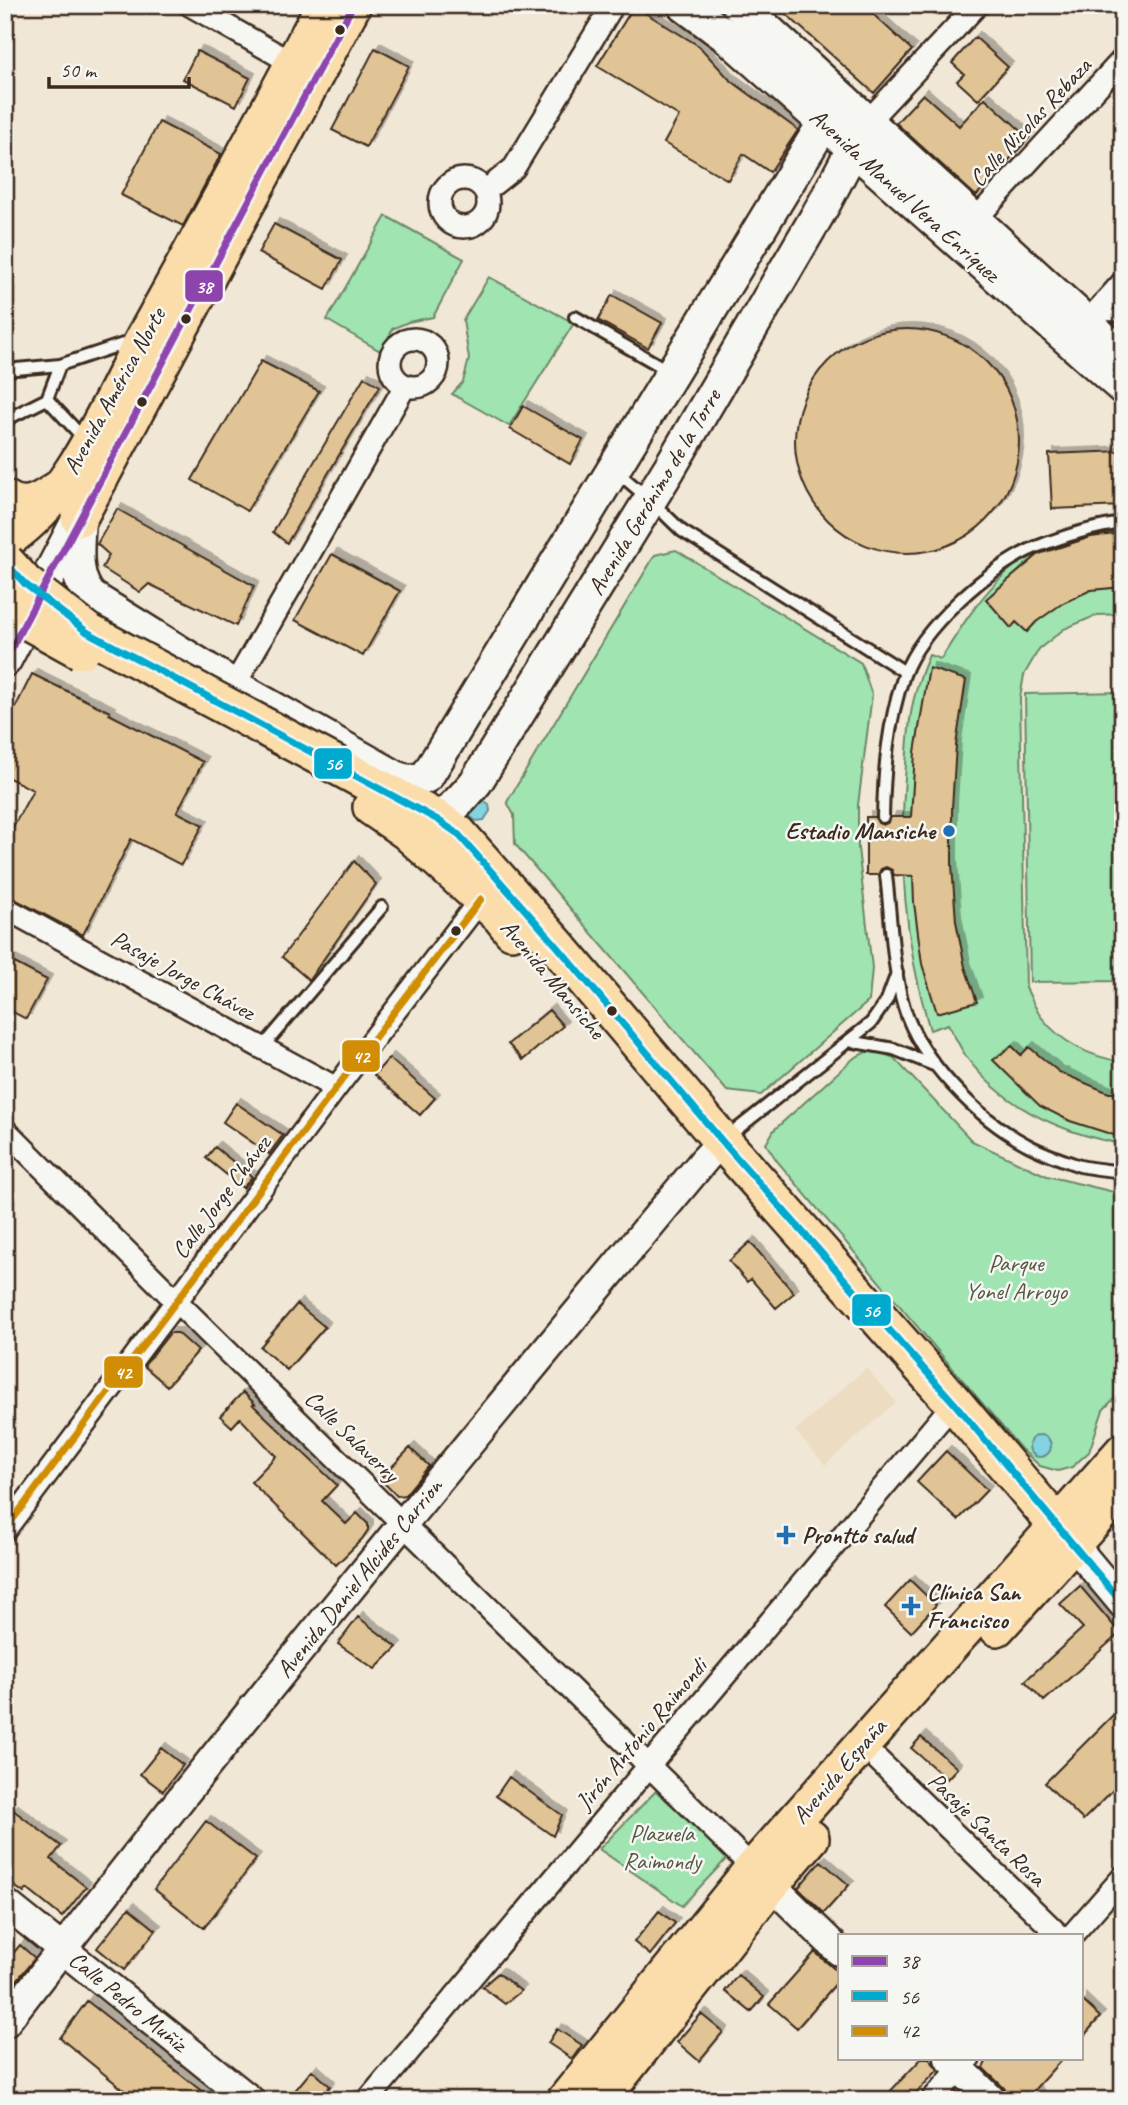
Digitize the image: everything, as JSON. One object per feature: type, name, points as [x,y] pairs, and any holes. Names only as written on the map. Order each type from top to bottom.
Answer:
[{"type":"highway","name":"Avenida Mansiche","points":[[5,562],[25,584],[87,632],[423,825],[458,834],[557,946],[714,1150],[774,1233],[811,1242],[954,1403],[1065,1534]]},
{"type":"highway","name":"Avenida Mansiche","points":[[5,608],[335,774]]},
{"type":"highway","name":"Avenida Mansiche","points":[[423,825],[481,899],[501,916],[714,1150]]},
{"type":"main road","name":"Avenida América Norte","points":[[304,70],[324,5]]},
{"type":"main road","name":"Avenida América Norte","points":[[5,660],[79,519],[228,213],[304,70],[353,5]]},
{"type":"main road","name":"Avenida Manuel Vera Enríquez","points":[[684,5],[834,112],[860,136],[975,220],[1106,328],[1123,388]]},
{"type":"main road","name":"Avenida Manuel Vera Enríquez","points":[[749,8],[834,112]]},
{"type":"main road","name":"Avenida Gerónimo de la Torre","points":[[234,686],[397,778],[416,781],[427,776],[834,112]]},
{"type":"main road","name":"Avenida Manuel Vera Enríquez","points":[[860,136],[899,190],[1106,328]]},
{"type":"main road","name":"Avenida Gerónimo de la Torre","points":[[423,825],[462,799],[475,782],[650,500],[824,204],[860,136]]},
{"type":"main road","points":[[824,204],[841,192],[862,186],[883,186],[899,190]]},
{"type":"main road","name":"Avenida América Norte","points":[[5,541],[40,512],[62,486],[88,444],[145,336],[228,213]]},
{"type":"main road","points":[[5,498],[26,506],[43,500],[62,486]]},
{"type":"main road","points":[[79,519],[79,578],[91,597],[234,686]]},
{"type":"main road","name":"Avenida España","points":[[601,2100],[762,1876],[878,1760],[1065,1534],[1123,1451]]},
{"type":"main road","name":"Avenida España","points":[[565,2100],[1065,1534],[1123,1489]]},
{"type":"street","points":[[190,5],[304,70]]},
{"type":"street","points":[[485,191],[514,168],[613,5]]},
{"type":"street","points":[[860,136],[977,5]]},
{"type":"street","points":[[730,39],[749,8]]},
{"type":"street","name":"Calle Nicolas Rebaza","points":[[975,220],[1123,59]]},
{"type":"street","points":[[1106,328],[1123,282]]},
{"type":"street","points":[[234,686],[405,386]]},
{"type":"street","name":"Calle Jorge Chávez","points":[[5,1530],[481,899]]},
{"type":"street","name":"Pasaje Jorge Chávez","points":[[5,908],[336,1088]]},
{"type":"street","name":"Calle Salaverry","points":[[5,1130],[762,1876]]},
{"type":"street","name":"Avenida Daniel Alcides Carrion","points":[[5,2023],[403,1522],[714,1150]]},
{"type":"street","name":"Jirón Antonio Raimondi","points":[[368,2100],[954,1403]]},
{"type":"street","points":[[1065,1534],[1123,1604]]},
{"type":"street","name":"Pasaje Santa Rosa","points":[[878,1760],[1058,1934]]},
{"type":"street","points":[[762,1876],[838,1950]]},
{"type":"street","points":[[1073,1934],[1123,1877]]},
{"type":"street","name":"Calle Pedro Muñiz","points":[[5,1903],[250,2100]]},
{"type":"street","points":[[932,2100],[959,2061],[992,2100]]},
{"type":"lane","points":[[575,317],[672,373]]},
{"type":"lane","points":[[5,370],[61,365],[145,336]]},
{"type":"lane","points":[[5,420],[47,399],[61,365]]},
{"type":"lane","points":[[47,399],[88,444]]},
{"type":"lane","points":[[614,469],[681,531],[905,672]]},
{"type":"lane","points":[[883,817],[884,768],[891,719],[905,672],[942,617],[982,580],[1033,548],[1093,527],[1123,523]]},
{"type":"lane","points":[[886,875],[897,973],[904,1007],[918,1038],[936,1066],[977,1110],[1026,1144],[1082,1166],[1123,1172]]},
{"type":"lane","points":[[262,1048],[382,907]]},
{"type":"lane","points":[[714,1150],[870,1023],[887,1000],[897,973]]},
{"type":"lane","points":[[849,1041],[894,1049],[936,1066]]},
{"type":"shaded area","points":[[866,1368],[896,1402],[825,1465],[795,1431]]},
{"type":"green space","points":[[386,216],[464,259],[433,317],[408,322],[392,329],[382,352],[327,320]]},
{"type":"green space","points":[[489,277],[574,323],[509,426],[452,394],[463,382],[469,359],[463,320]]},
{"type":"green space","name":"Estadio Mansiche","points":[[1123,530],[1123,614],[1097,615],[1064,629],[1039,649],[1024,675],[1020,698],[1026,988],[1050,1027],[1068,1042],[1100,1057],[1123,1062],[1123,1143],[1116,1143],[1073,1132],[1033,1114],[998,1090],[982,1075],[967,1058],[948,1024],[930,1030],[909,932],[903,833],[910,718],[917,686],[929,655],[941,659],[983,597],[1016,565],[1035,552],[1084,533]]},
{"type":"green space","points":[[676,550],[861,663],[872,695],[858,805],[858,848],[872,968],[869,1001],[761,1095],[727,1091],[515,844],[514,815],[507,802],[655,555]]},
{"type":"green space","points":[[1123,692],[1123,981],[1030,982],[1025,694]]},
{"type":"green space","name":"Parque Yonel Arroyo","points":[[866,1052],[880,1052],[894,1058],[972,1141],[1047,1176],[1123,1193],[1123,1389],[1103,1410],[1089,1452],[1072,1467],[1058,1471],[1040,1466],[1021,1449],[777,1161],[766,1144],[774,1130],[854,1058]]},
{"type":"green space","name":"Plazuela Raimondy","points":[[656,1791],[729,1856],[682,1906],[599,1849]]},
{"type":"water","points":[[480,798],[489,804],[490,811],[484,820],[476,821],[467,814]]},
{"type":"water","points":[[1040,1435],[1048,1438],[1051,1446],[1048,1454],[1040,1457],[1032,1454],[1029,1446],[1032,1438]]},
{"type":"building","points":[[776,5],[863,5],[912,50],[874,93]]},
{"type":"building","points":[[634,6],[699,46],[730,80],[798,130],[770,172],[743,154],[728,180],[664,143],[679,116],[597,66]]},
{"type":"building","points":[[975,37],[1008,67],[978,100],[957,81],[964,74],[952,63]]},
{"type":"building","points":[[375,48],[409,66],[366,147],[332,130]]},
{"type":"building","points":[[197,51],[250,78],[236,106],[183,79]]},
{"type":"building","points":[[923,94],[959,126],[985,98],[1029,138],[976,196],[896,123]]},
{"type":"building","points":[[159,122],[221,154],[183,226],[121,195]]},
{"type":"building","points":[[274,224],[342,260],[326,289],[258,253]]},
{"type":"building","points":[[612,295],[662,323],[648,348],[598,320]]},
{"type":"building","points":[[896,329],[918,329],[960,342],[978,354],[994,370],[1011,398],[1019,441],[1011,484],[994,512],[978,528],[950,545],[918,553],[896,553],[854,540],[836,528],[820,512],[803,484],[795,452],[795,430],[808,388],[820,370],[836,354],[864,337]]},
{"type":"building","points":[[261,361],[319,391],[247,511],[192,480]]},
{"type":"building","points":[[364,377],[380,386],[287,543],[273,532]]},
{"type":"building","points":[[523,406],[583,440],[570,464],[510,429]]},
{"type":"building","points":[[1123,451],[1123,506],[1052,509],[1049,454]]},
{"type":"building","points":[[117,509],[254,586],[236,626],[149,584],[140,592],[102,568],[109,555],[97,544]]},
{"type":"building","points":[[1123,533],[1123,587],[1091,590],[1063,603],[1036,622],[1027,632],[1016,622],[1011,628],[986,599],[1039,554],[1091,537]]},
{"type":"building","points":[[332,554],[400,591],[363,656],[295,620]]},
{"type":"building","points":[[929,668],[966,680],[956,745],[952,865],[956,921],[965,967],[977,1002],[937,1013],[922,964],[913,876],[894,875],[892,870],[886,867],[881,869],[878,875],[866,875],[866,817],[875,817],[878,823],[883,825],[889,822],[891,817],[911,817],[915,752]]},
{"type":"building","points":[[32,674],[203,762],[177,812],[203,825],[181,865],[131,839],[83,935],[5,894],[5,842],[33,790],[5,776],[5,728]]},
{"type":"building","points":[[354,861],[376,884],[309,980],[282,957]]},
{"type":"building","points":[[5,958],[47,980],[26,1019],[5,1008]]},
{"type":"building","points":[[549,1010],[563,1026],[523,1060],[508,1044]]},
{"type":"building","points":[[1012,1046],[1021,1055],[1029,1047],[1059,1072],[1109,1093],[1123,1093],[1123,1138],[1070,1121],[1040,1106],[993,1060]]},
{"type":"building","points":[[389,1058],[435,1098],[420,1115],[374,1075]]},
{"type":"building","points":[[236,1103],[283,1135],[269,1154],[223,1122]]},
{"type":"building","points":[[215,1147],[252,1177],[243,1188],[206,1158]]},
{"type":"building","points":[[750,1242],[794,1293],[776,1308],[751,1279],[747,1282],[729,1261]]},
{"type":"building","points":[[297,1304],[325,1327],[287,1370],[260,1347]]},
{"type":"building","points":[[170,1333],[178,1333],[198,1351],[167,1386],[144,1366]]},
{"type":"building","points":[[243,1392],[255,1404],[253,1405],[337,1485],[322,1501],[346,1524],[357,1513],[368,1524],[368,1530],[362,1539],[336,1565],[251,1482],[276,1456],[240,1418],[232,1427],[220,1416]]},
{"type":"building","points":[[410,1448],[429,1466],[405,1495],[397,1496],[380,1479]]},
{"type":"building","points":[[946,1451],[987,1490],[958,1520],[917,1482]]},
{"type":"building","name":"Clínica San Francisco","points":[[910,1580],[936,1605],[911,1632],[885,1607]]},
{"type":"building","points":[[1080,1586],[1120,1633],[1044,1701],[1025,1681],[1083,1628],[1060,1604]]},
{"type":"building","points":[[358,1617],[397,1647],[375,1669],[338,1644]]},
{"type":"building","points":[[1123,1705],[1123,1780],[1083,1820],[1045,1783]]},
{"type":"building","points":[[921,1737],[957,1768],[947,1779],[911,1748]]},
{"type":"building","points":[[161,1748],[183,1765],[163,1791],[140,1774]]},
{"type":"building","points":[[509,1777],[562,1815],[553,1836],[496,1796]]},
{"type":"building","points":[[13,1810],[61,1846],[51,1859],[86,1887],[62,1917],[27,1889],[24,1893],[5,1879],[5,1820]]},
{"type":"building","points":[[206,1821],[256,1859],[204,1928],[154,1889]]},
{"type":"building","points":[[821,1861],[849,1885],[824,1913],[798,1888]]},
{"type":"building","points":[[129,1908],[156,1930],[124,1970],[97,1948]]},
{"type":"building","points":[[659,1911],[675,1923],[650,1955],[634,1942]]},
{"type":"building","points":[[20,1945],[35,1958],[5,1995],[5,1963]]},
{"type":"building","points":[[815,1952],[838,1972],[838,1981],[797,2028],[769,2004]]},
{"type":"building","points":[[498,1973],[521,1991],[505,2004],[482,1987]]},
{"type":"building","points":[[738,1975],[764,1997],[751,2012],[725,1991]]},
{"type":"building","points":[[1082,2000],[1100,2017],[1082,2038]]},
{"type":"building","points":[[87,2001],[213,2100],[136,2100],[60,2038]]},
{"type":"building","points":[[701,2014],[723,2032],[699,2061],[677,2042]]},
{"type":"building","points":[[557,2029],[582,2045],[572,2059],[548,2043]]},
{"type":"building","points":[[920,2060],[930,2060],[938,2070],[909,2100],[882,2100]]},
{"type":"building","points":[[987,2060],[1061,2060],[1034,2090],[1043,2100],[1012,2100],[1004,2088],[983,2068]]},
{"type":"building","points":[[312,2070],[330,2086],[319,2100],[287,2100]]},
{"type":"transit line","name":"38","points":[[5,660],[353,5]]},
{"type":"transit line","name":"56","points":[[5,562],[25,584],[87,632],[438,820],[458,834],[722,1141],[954,1403],[1123,1604]]},
{"type":"transit line","name":"42","points":[[5,1530],[481,899]]},
{"type":"place","name":"Estadio Mansiche","points":[[949,831]]},
{"type":"place","name":"Prontto salud","points":[[786,1535]]},
{"type":"place","name":"Clínica San Francisco","points":[[911,1606]]}]
